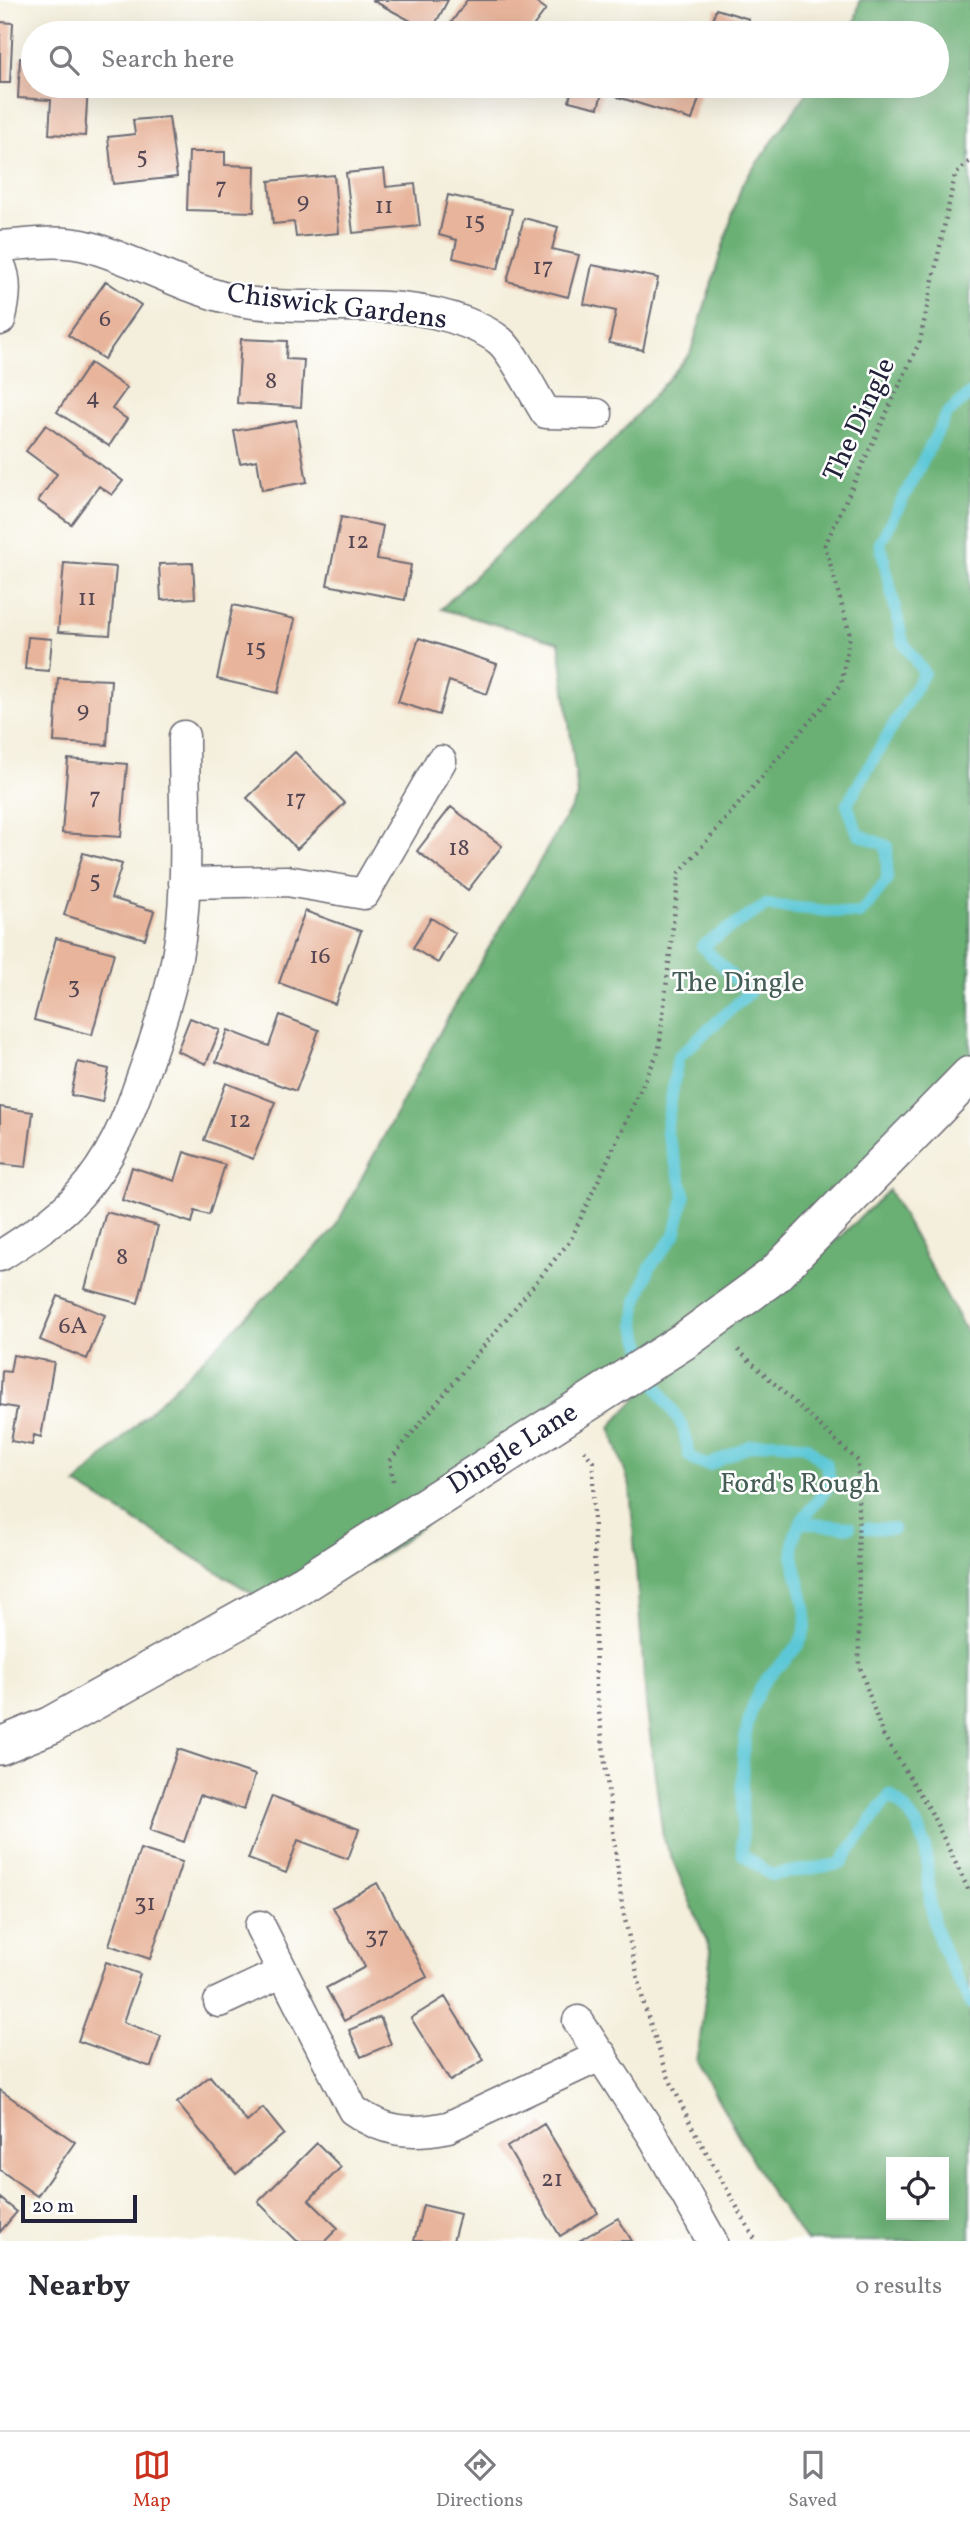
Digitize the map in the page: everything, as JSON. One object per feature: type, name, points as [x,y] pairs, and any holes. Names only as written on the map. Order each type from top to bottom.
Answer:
[{"type":"street","name":"Chiswick Gardens","points":[[0,246],[58,242],[90,247],[174,280],[239,301],[310,308],[364,305],[420,312],[467,323],[500,341],[546,413],[597,414]]},
{"type":"street","points":[[0,265],[4,273],[5,301],[0,320]]},
{"type":"street","points":[[0,1256],[39,1231],[80,1195],[111,1152],[134,1102],[166,1009],[180,939],[184,883],[184,736]]},
{"type":"street","points":[[184,883],[287,881],[364,894],[441,761]]},
{"type":"street","name":"Dingle Lane","points":[[0,1746],[51,1725],[302,1585],[402,1518],[700,1329],[774,1276],[970,1075]]},
{"type":"street","points":[[260,1926],[353,2110],[371,2123],[393,2130],[421,2133],[448,2127],[602,2055]]},
{"type":"street","points":[[219,2002],[283,1972]]},
{"type":"street","points":[[579,2021],[653,2136],[712,2241]]},
{"type":"path","name":"The Dingle","points":[[402,1518],[395,1505],[390,1460],[570,1241],[659,1049],[679,873],[842,685],[849,635],[825,545],[920,341],[955,175],[970,161]]},
{"type":"path","points":[[700,1329],[728,1340],[858,1461],[859,1664],[882,1733],[930,1810],[970,1893]]},
{"type":"path","points":[[560,1419],[593,1462],[596,1687],[622,1906],[644,2006],[668,2076],[692,2127],[756,2241]]},
{"type":"green space","name":"The Dingle","points":[[860,0],[970,0],[970,1088],[867,1179],[624,1375],[388,1552],[279,1610],[76,1484],[333,1231],[447,1019],[578,796],[559,642],[441,609],[618,436],[690,354],[742,184],[803,98],[949,98],[949,21],[855,21]]},
{"type":"green space","name":"Ford's Rough","points":[[889,1190],[970,1339],[970,2241],[806,2241],[772,2195],[697,2062],[711,1952],[663,1837],[646,1704],[630,1487],[610,1427],[653,1380],[802,1273]]},
{"type":"building","points":[[372,0],[448,0],[437,21],[411,21]]},
{"type":"building","points":[[467,0],[533,0],[546,9],[537,21],[452,21]]},
{"type":"building","points":[[716,9],[749,19],[748,21],[712,21]]},
{"type":"building","points":[[0,22],[13,23],[10,83],[0,83]]},
{"type":"building","points":[[20,58],[21,98],[87,98],[85,136],[49,134],[51,100],[18,98]]},
{"type":"building","points":[[570,98],[601,98],[598,108],[569,101]]},
{"type":"building","points":[[621,98],[699,98],[692,120]]},
{"type":"building","points":[[169,117],[177,177],[113,184],[108,137],[135,134],[133,120]]},
{"type":"building","points":[[189,152],[225,152],[225,165],[255,166],[254,212],[187,210]]},
{"type":"building","points":[[384,169],[386,187],[415,184],[420,226],[353,233],[346,173]]},
{"type":"building","points":[[334,175],[339,233],[296,237],[294,222],[273,224],[269,181]]},
{"type":"building","points":[[448,195],[512,209],[498,269],[453,258],[457,240],[439,235]]},
{"type":"building","points":[[524,218],[558,227],[552,249],[579,255],[568,297],[507,281]]},
{"type":"building","points":[[592,265],[658,278],[643,350],[609,343],[616,311],[584,304]]},
{"type":"building","points":[[106,281],[141,305],[104,359],[68,335]]},
{"type":"building","points":[[241,339],[287,341],[286,359],[304,360],[301,407],[237,403]]},
{"type":"building","points":[[90,363],[127,388],[112,409],[127,419],[109,446],[57,412]]},
{"type":"building","points":[[296,420],[307,482],[262,490],[257,460],[240,463],[234,431]]},
{"type":"building","points":[[46,425],[123,481],[112,495],[99,486],[71,524],[38,501],[57,474],[26,451]]},
{"type":"building","points":[[341,517],[383,526],[377,559],[411,565],[405,600],[327,585]]},
{"type":"building","points":[[64,563],[116,567],[110,635],[58,632]]},
{"type":"building","points":[[193,563],[195,598],[161,600],[159,564]]},
{"type":"building","points":[[233,605],[295,619],[278,693],[217,679]]},
{"type":"building","points":[[28,637],[52,639],[49,671],[25,669]]},
{"type":"building","points":[[419,638],[497,664],[487,694],[449,681],[439,715],[398,702]]},
{"type":"building","points":[[58,678],[111,680],[107,745],[54,742]]},
{"type":"building","points":[[295,752],[345,803],[297,849],[247,798]]},
{"type":"building","points":[[68,759],[127,764],[121,837],[62,833]]},
{"type":"building","points":[[451,807],[502,846],[468,890],[417,851]]},
{"type":"building","points":[[83,853],[122,864],[111,898],[154,911],[145,939],[64,915]]},
{"type":"building","points":[[305,911],[361,931],[335,1004],[279,983]]},
{"type":"building","points":[[431,918],[455,933],[438,963],[413,948]]},
{"type":"building","points":[[56,938],[114,953],[92,1035],[34,1020]]},
{"type":"building","points":[[280,1015],[319,1030],[296,1091],[216,1062],[228,1030],[269,1046]]},
{"type":"building","points":[[190,1018],[220,1030],[206,1064],[177,1051]]},
{"type":"building","points":[[78,1062],[109,1069],[102,1102],[71,1095]]},
{"type":"building","points":[[226,1083],[275,1102],[253,1159],[204,1140]]},
{"type":"building","points":[[0,1107],[33,1112],[26,1167],[0,1164]]},
{"type":"building","points":[[184,1152],[225,1165],[209,1215],[195,1211],[192,1223],[122,1200],[132,1167],[175,1181]]},
{"type":"building","points":[[106,1212],[158,1226],[138,1303],[85,1289]]},
{"type":"building","points":[[58,1296],[105,1315],[87,1359],[40,1340]]},
{"type":"building","points":[[13,1355],[54,1362],[41,1437],[34,1435],[32,1445],[11,1441],[17,1408],[0,1405],[2,1371],[10,1372]]},
{"type":"building","points":[[178,1749],[255,1775],[244,1810],[200,1795],[184,1842],[150,1830]]},
{"type":"building","points":[[272,1796],[359,1829],[348,1859],[298,1840],[286,1873],[248,1859]]},
{"type":"building","points":[[140,1849],[182,1862],[150,1959],[109,1945]]},
{"type":"building","points":[[377,1883],[427,1977],[344,2021],[326,1988],[365,1967],[333,1907]]},
{"type":"building","points":[[106,1962],[140,1974],[123,2022],[161,2036],[151,2067],[78,2041]]},
{"type":"building","points":[[445,1997],[484,2060],[450,2081],[411,2018]]},
{"type":"building","points":[[380,2017],[391,2044],[361,2057],[349,2030]]},
{"type":"building","points":[[210,2076],[247,2122],[263,2108],[284,2134],[236,2174],[177,2103]]},
{"type":"building","points":[[0,2090],[75,2142],[37,2196],[0,2170]]},
{"type":"building","points":[[544,2124],[598,2213],[560,2236],[507,2147]]},
{"type":"building","points":[[317,2143],[341,2167],[309,2200],[338,2228],[325,2241],[297,2241],[258,2202]]},
{"type":"building","points":[[0,2198],[17,2212],[0,2232]]},
{"type":"building","points":[[423,2205],[460,2214],[453,2241],[414,2241]]},
{"type":"building","points":[[618,2218],[632,2241],[579,2241]]},
{"type":"waterway","points":[[970,394],[947,414],[880,543],[903,642],[924,673],[847,804],[858,834],[887,846],[887,880],[860,914],[766,905],[702,946],[749,993],[678,1057],[666,1131],[685,1194],[675,1235],[650,1267],[637,1301],[635,1324],[653,1380],[683,1427],[689,1455],[697,1462],[709,1465],[749,1446],[773,1442],[806,1446],[826,1464],[831,1482],[800,1523],[794,1541],[795,1566],[806,1616],[802,1637],[761,1687],[747,1726],[743,1769],[742,1854],[771,1875],[840,1864],[890,1795],[917,1825],[923,1840],[934,1923],[945,1954],[970,2003]]},
{"type":"waterway","points":[[801,1523],[850,1527]]},
{"type":"waterway","points":[[867,1528],[893,1529]]}]
